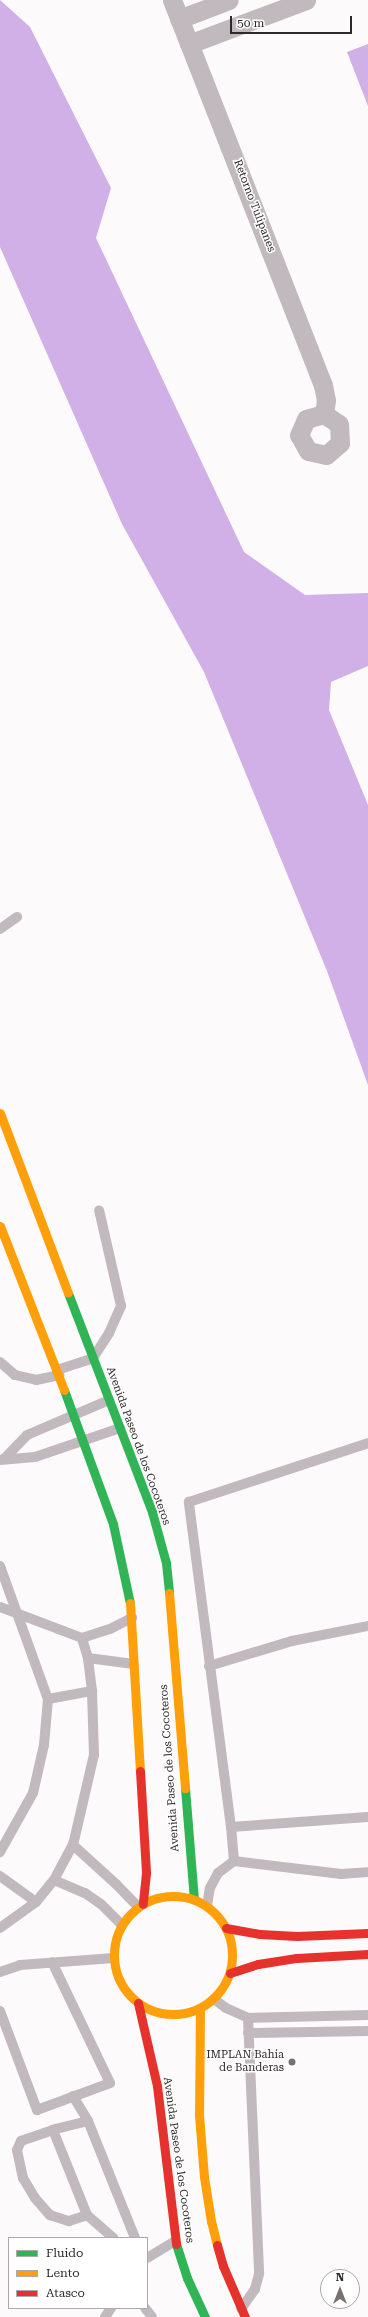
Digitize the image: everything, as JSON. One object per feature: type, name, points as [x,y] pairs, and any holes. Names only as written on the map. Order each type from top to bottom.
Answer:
[{"type":"street","name":"Retorno Tulipanes","points":[[172,0],[323,385],[326,400],[324,414]]},
{"type":"street","points":[[179,19],[229,0]]},
{"type":"street","points":[[189,44],[306,0]]},
{"type":"street","name":"Avenida Paseo de los Cocoteros","points":[[0,1113],[152,1512],[166,1563],[194,1900]]},
{"type":"street","points":[[0,1226],[85,1442],[113,1524],[124,1564],[132,1618],[146,1872],[141,1905]]},
{"type":"street","points":[[176,1896],[194,1900],[207,1906],[218,1916],[226,1928],[231,1942],[233,1958],[230,1973],[224,1987],[214,1998],[200,2008],[177,2014],[153,2011],[138,2003],[125,1990],[117,1975],[114,1958],[115,1941],[122,1925],[141,1905],[159,1897],[176,1896]]},
{"type":"street","points":[[226,1928],[260,1934],[297,1936],[368,1933]]},
{"type":"street","points":[[230,1973],[258,1964],[297,1958],[368,1954]]},
{"type":"street","name":"Avenida Paseo de los Cocoteros","points":[[138,2003],[157,2086],[175,2241],[187,2278],[205,2317]]},
{"type":"street","points":[[200,2008],[199,2115],[204,2177],[211,2221],[223,2266],[243,2313]]},
{"type":"lane","points":[[0,929],[17,917]]},
{"type":"lane","points":[[0,1362],[15,1375],[36,1380],[58,1373],[93,1358],[109,1334],[122,1306],[99,1210]]},
{"type":"lane","points":[[2,1459],[26,1435],[109,1400]]},
{"type":"lane","points":[[2,1459],[35,1457],[85,1442],[120,1428]]},
{"type":"lane","points":[[234,1861],[231,1827],[189,1502],[368,1443]]},
{"type":"lane","points":[[0,1566],[48,1699],[44,1745],[33,1793],[0,1852]]},
{"type":"lane","points":[[0,1607],[82,1638],[110,1629],[132,1618]]},
{"type":"lane","points":[[209,1666],[292,1641],[368,1626]]},
{"type":"lane","points":[[0,1928],[36,1902],[54,1880],[73,1845],[94,1755],[92,1691],[88,1658],[82,1638]]},
{"type":"lane","points":[[88,1658],[134,1664]]},
{"type":"lane","points":[[48,1699],[92,1691]]},
{"type":"lane","points":[[231,1827],[368,1817]]},
{"type":"lane","points":[[73,1845],[141,1905]]},
{"type":"lane","points":[[207,1906],[210,1888],[218,1873],[234,1861],[341,1874],[368,1872]]},
{"type":"lane","points":[[0,1876],[36,1902]]},
{"type":"lane","points":[[54,1880],[85,1893],[101,1904],[122,1925]]},
{"type":"lane","points":[[0,1972],[20,1965],[114,1958]]},
{"type":"lane","points":[[0,2012],[37,2110],[110,2083],[52,1962]]},
{"type":"lane","points":[[214,1998],[226,2008],[248,2018],[368,2015]]},
{"type":"lane","points":[[243,2313],[255,2289],[259,2274],[248,2018]]},
{"type":"lane","points":[[248,2032],[368,2031]]},
{"type":"lane","points":[[73,2096],[88,2121],[135,2237]]},
{"type":"lane","points":[[87,2215],[69,2221],[50,2216],[35,2198],[24,2178],[17,2150],[21,2141],[53,2130],[88,2121]]},
{"type":"lane","points":[[53,2130],[87,2215],[113,2237]]},
{"type":"lane","points":[[148,2257],[175,2241]]},
{"type":"lane","points":[[145,2309],[152,2317]]},
{"type":"shaded area","points":[[0,0],[30,27],[111,188],[96,238],[244,552],[305,595],[368,593],[368,666],[331,682],[329,710],[368,805],[368,1085],[327,971],[204,672],[122,524],[0,247]]},
{"type":"shaded area","points":[[368,44],[368,106],[347,52]]},
{"type":"traffic: fast","points":[[68,1293],[152,1512],[166,1563],[169,1593]]},
{"type":"traffic: fast","points":[[64,1390],[113,1524],[130,1603]]},
{"type":"traffic: fast","points":[[185,1788],[194,1900]]},
{"type":"traffic: fast","points":[[176,2244],[187,2278],[205,2317]]},
{"type":"traffic: slow","points":[[0,1113],[68,1293]]},
{"type":"traffic: slow","points":[[0,1226],[64,1390]]},
{"type":"traffic: slow","points":[[169,1593],[185,1788]]},
{"type":"traffic: slow","points":[[130,1603],[140,1771]]},
{"type":"traffic: slow","points":[[173,1896],[185,1897],[196,1901],[215,1913],[227,1932],[231,1943],[232,1955],[231,1967],[227,1978],[215,1997],[196,2009],[185,2013],[173,2014],[161,2013],[150,2009],[131,1997],[119,1978],[115,1967],[114,1955],[115,1943],[119,1932],[131,1913],[150,1901],[161,1897],[173,1896]]},
{"type":"traffic: slow","points":[[200,2008],[199,2115],[204,2177],[211,2221],[217,2245]]},
{"type":"traffic: jam","points":[[140,1771],[146,1873],[143,1904]]},
{"type":"traffic: jam","points":[[226,1928],[260,1934],[297,1936],[368,1933]]},
{"type":"traffic: jam","points":[[230,1973],[258,1964],[297,1958],[368,1954]]},
{"type":"traffic: jam","points":[[138,2003],[157,2086],[176,2244]]},
{"type":"traffic: jam","points":[[217,2245],[223,2266],[245,2317]]},
{"type":"place","name":"IMPLAN Bahía de Banderas","points":[[292,2062]]}]
